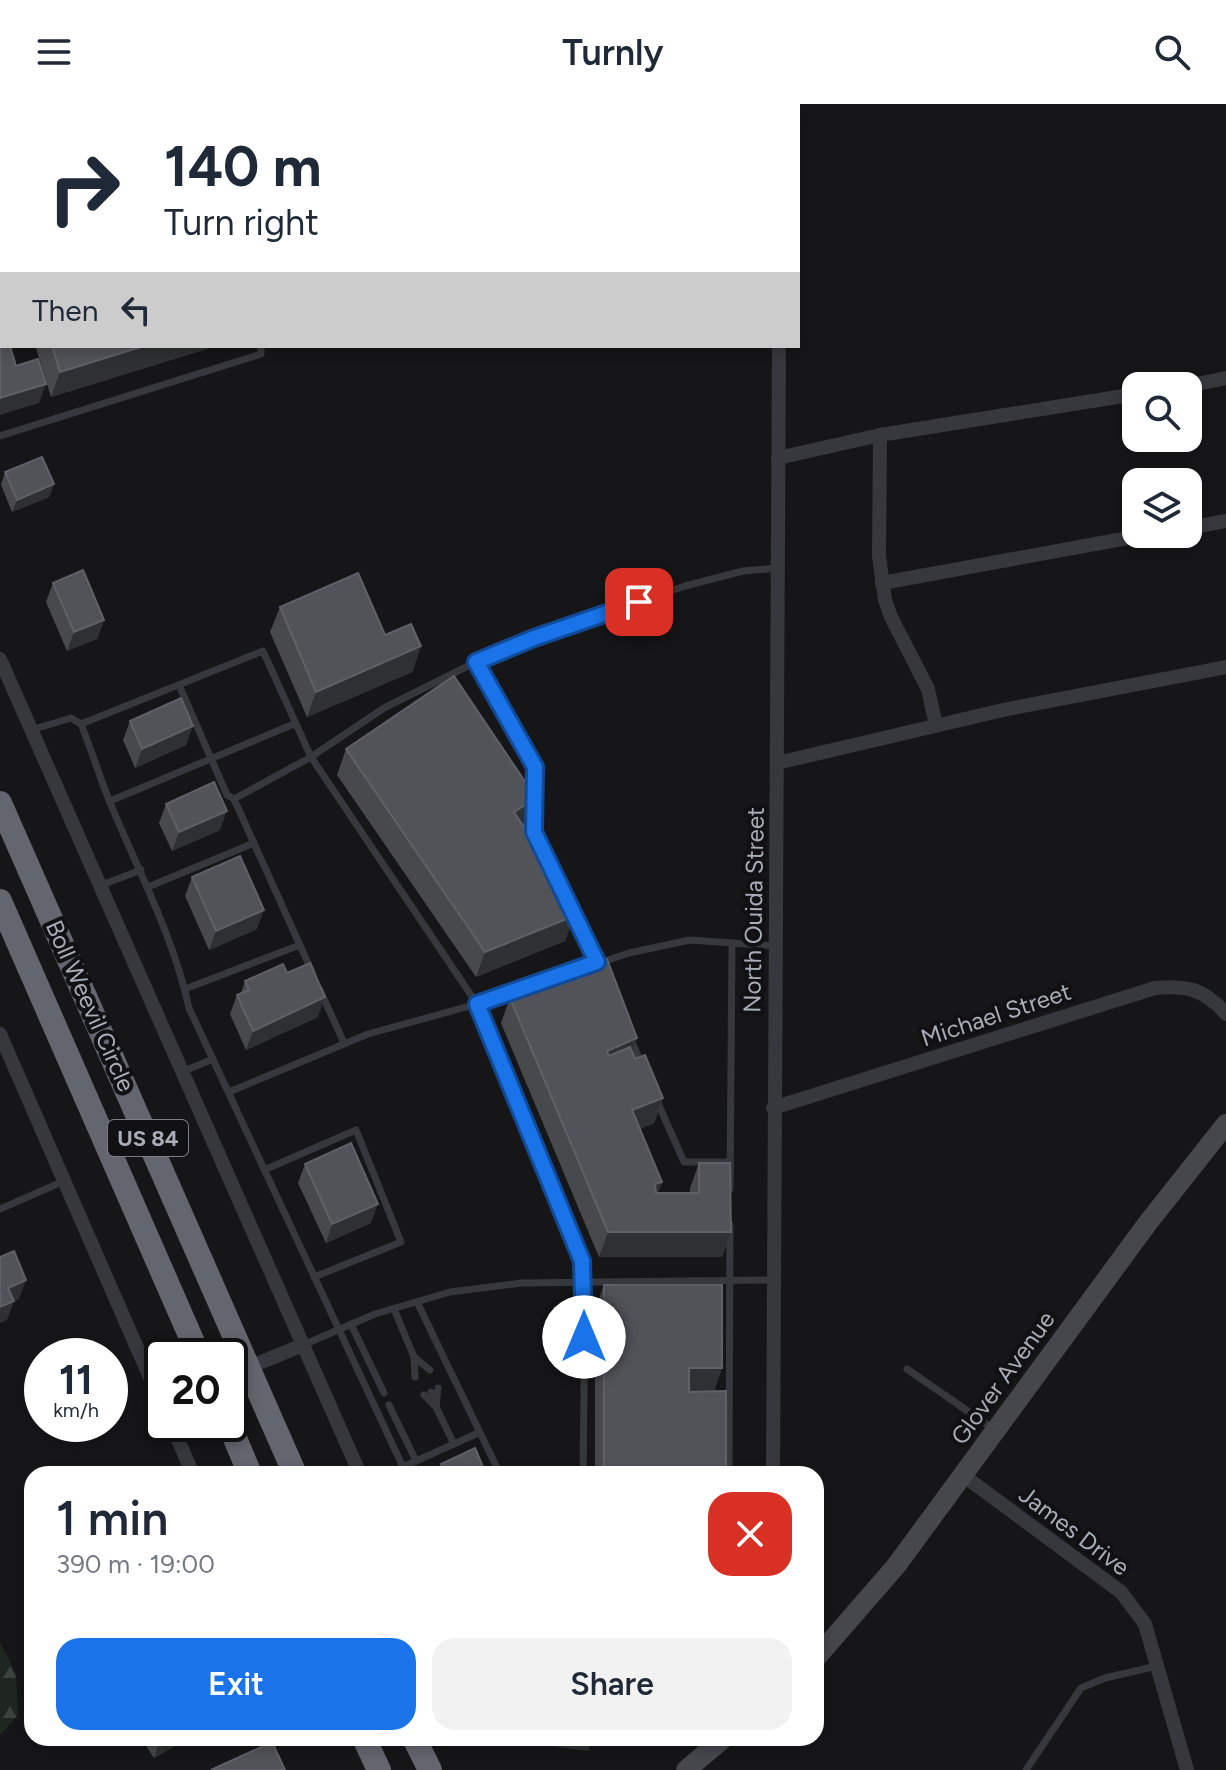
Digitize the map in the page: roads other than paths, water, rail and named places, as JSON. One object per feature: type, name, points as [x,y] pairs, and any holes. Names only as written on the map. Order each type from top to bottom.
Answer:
[{"type":"highway","name":"Boll Weevil Circle","points":[[0,803],[225,1338]]},
{"type":"highway","name":"Boll Weevil Circle","points":[[0,901],[191,1338]]},
{"type":"highway","name":"Boll Weevil Circle","points":[[248,1388],[291,1466]]},
{"type":"highway","points":[[237,1442],[247,1466]]},
{"type":"highway","points":[[365,1746],[379,1770]]},
{"type":"highway","points":[[418,1746],[430,1770]]},
{"type":"main road","name":"Glover Avenue","points":[[824,1649],[896,1566],[1147,1224],[1226,1124]]},
{"type":"main road","points":[[686,1770],[714,1746]]},
{"type":"street","name":"North Ouida Street","points":[[773,1466],[779,348]]},
{"type":"street","points":[[1202,383],[1226,378]]},
{"type":"street","points":[[778,458],[880,435],[1122,396]]},
{"type":"street","points":[[880,435],[878,522],[882,583],[891,617],[928,689],[936,725]]},
{"type":"street","points":[[1202,525],[1226,521]]},
{"type":"street","points":[[882,583],[1122,539]]},
{"type":"street","points":[[0,659],[356,1466]]},
{"type":"street","points":[[777,763],[1017,707],[1226,667]]},
{"type":"street","name":"Michael Street","points":[[773,1108],[1155,988],[1176,986],[1197,989],[1214,1000],[1226,1014]]},
{"type":"street","points":[[0,1034],[144,1364]]},
{"type":"street","points":[[248,1367],[303,1345]]},
{"type":"street","points":[[179,1442],[189,1466]]},
{"type":"street","name":"James Drive","points":[[964,1476],[1121,1592],[1145,1624],[1187,1770]]},
{"type":"lane","points":[[0,436],[261,354],[261,348]]},
{"type":"lane","points":[[234,799],[311,757],[384,708],[476,662],[534,638],[685,586],[743,571],[778,568]]},
{"type":"lane","points":[[81,724],[263,651],[311,757],[477,1004],[582,1261],[583,1466]]},
{"type":"lane","points":[[476,662],[535,767],[534,832],[559,884]]},
{"type":"lane","points":[[179,685],[210,759],[227,795],[234,799],[344,1043]]},
{"type":"lane","points":[[31,730],[71,718],[81,724],[179,968],[189,1008],[402,1466]]},
{"type":"lane","points":[[110,801],[294,724]]},
{"type":"lane","points":[[148,887],[254,843]]},
{"type":"lane","points":[[99,886],[141,870]]},
{"type":"lane","points":[[566,897],[603,977]]},
{"type":"lane","points":[[229,1092],[344,1043],[477,1004],[597,962],[690,940],[775,946]]},
{"type":"lane","points":[[730,1192],[732,943]]},
{"type":"lane","points":[[185,989],[300,945]]},
{"type":"lane","points":[[628,1034],[647,1077]]},
{"type":"lane","points":[[181,1072],[213,1059]]},
{"type":"lane","points":[[653,1091],[684,1162],[730,1162]]},
{"type":"lane","points":[[264,1170],[356,1130],[401,1242],[314,1277]]},
{"type":"lane","points":[[0,1209],[64,1181]]},
{"type":"lane","points":[[729,1466],[730,1221]]},
{"type":"lane","points":[[303,1345],[351,1324],[450,1292],[522,1283],[773,1280]]},
{"type":"lane","points":[[417,1302],[496,1466]]},
{"type":"lane","points":[[394,1309],[423,1373],[414,1357]]},
{"type":"lane","points":[[351,1324],[384,1393]]},
{"type":"lane","points":[[907,1369],[996,1431]]},
{"type":"lane","points":[[436,1407],[431,1391],[454,1444]]},
{"type":"lane","points":[[389,1405],[416,1461]]},
{"type":"lane","points":[[410,1466],[478,1433]]},
{"type":"lane","points":[[1026,1770],[1081,1688],[1105,1678],[1159,1665]]},
{"type":"lane","points":[[266,1754],[269,1746]]}]
